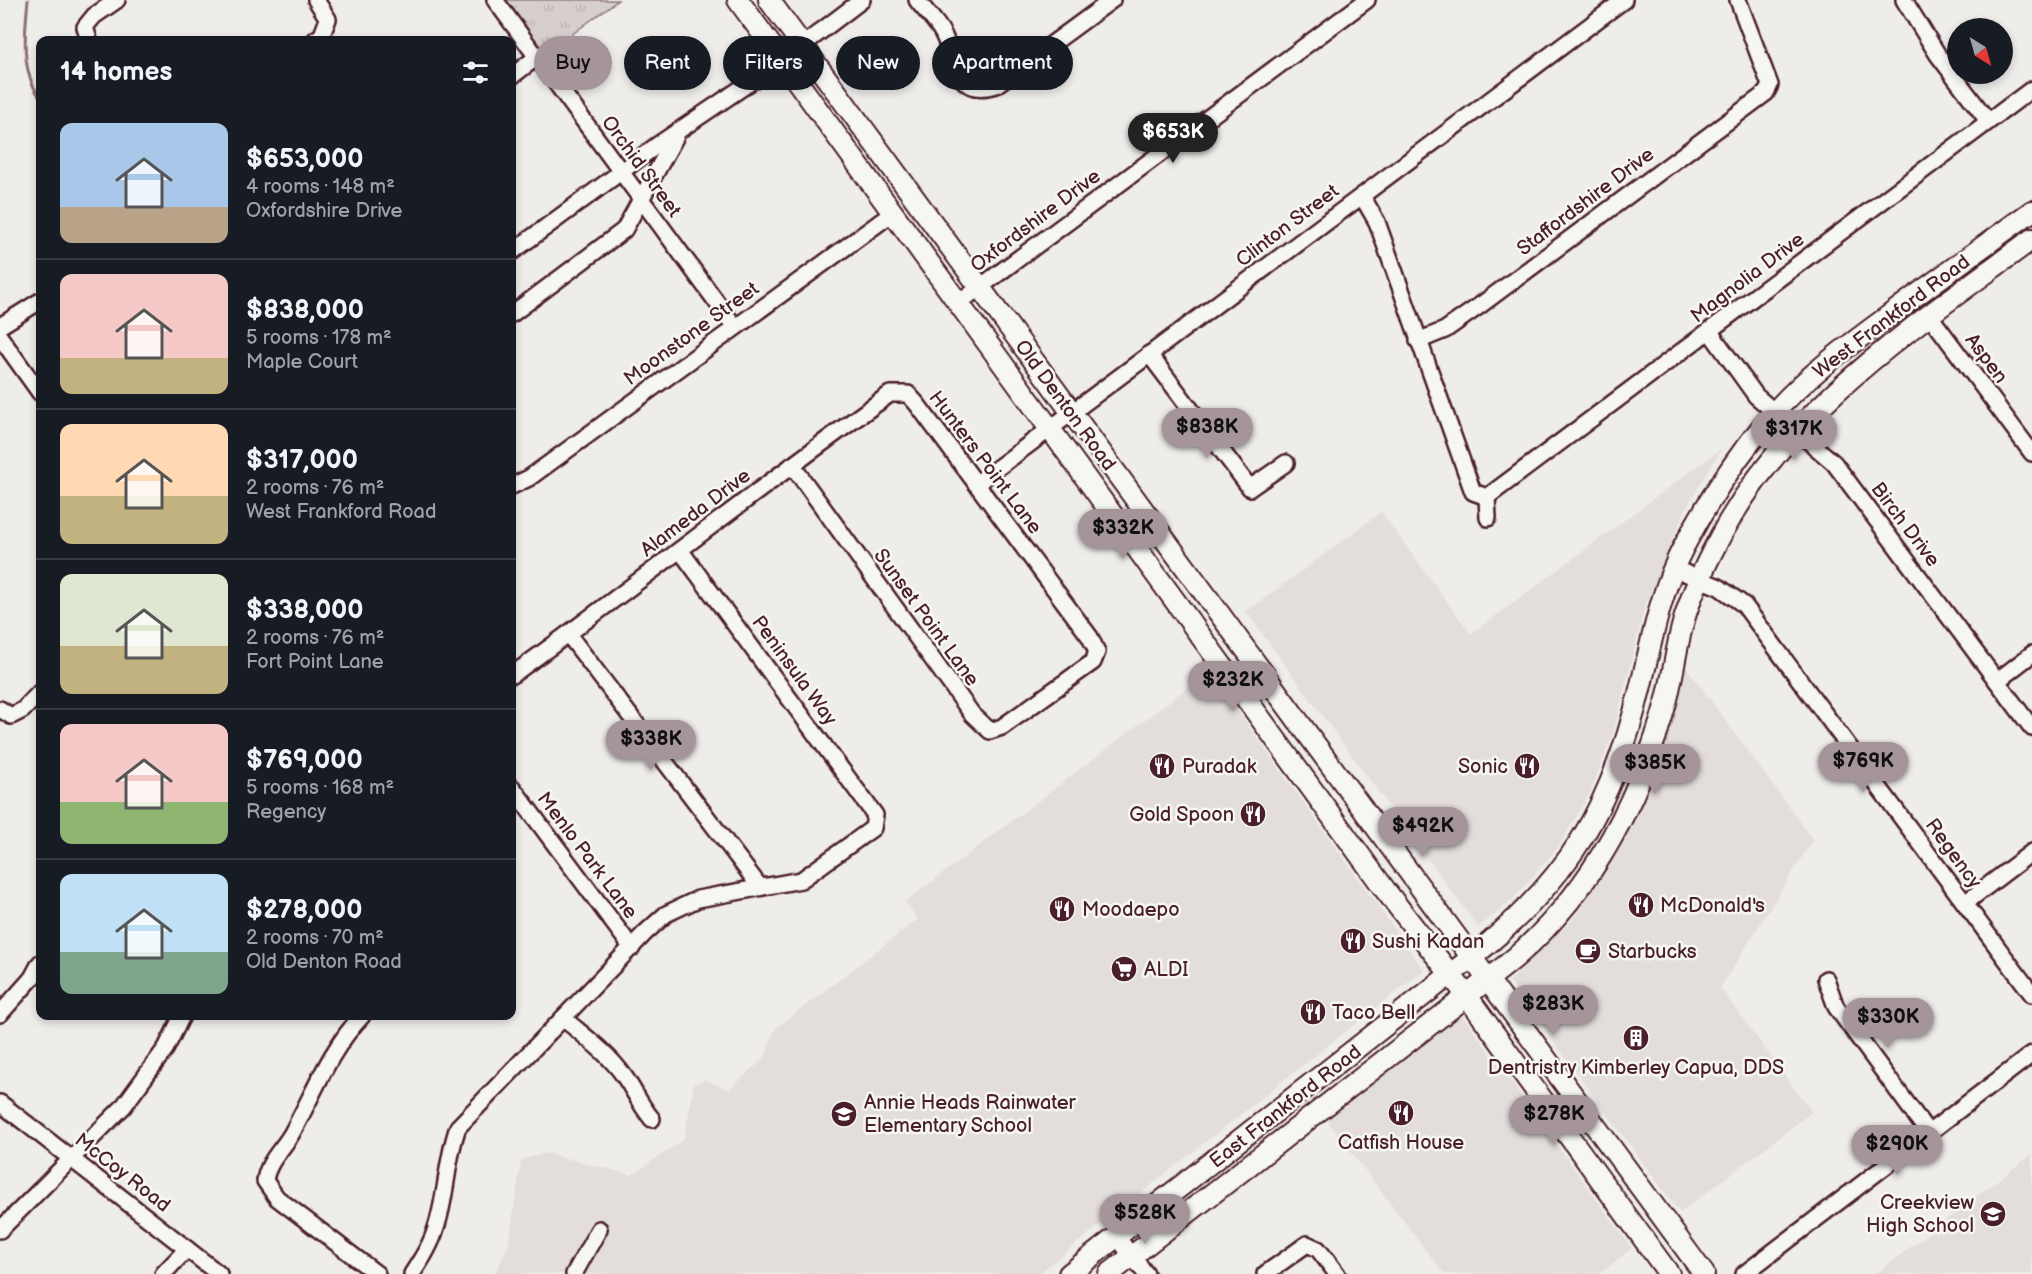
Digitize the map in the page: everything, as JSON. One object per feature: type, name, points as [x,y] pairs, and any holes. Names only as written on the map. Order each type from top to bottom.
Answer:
[{"type":"main road","name":"Old Denton Road","points":[[738,0],[765,36]]},
{"type":"main road","name":"Old Denton Road","points":[[769,0],[796,36]]},
{"type":"main road","name":"Old Denton Road","points":[[824,73],[1704,1274]]},
{"type":"main road","name":"Old Denton Road","points":[[805,90],[1270,732],[1449,975],[1467,996],[1669,1274]]},
{"type":"main road","name":"West Frankford Road","points":[[1472,958],[1508,928],[1547,887],[1569,862],[1594,820],[1625,745],[1651,638],[1673,568],[1718,485],[1774,412],[1839,353],[2032,211]]},
{"type":"main road","name":"West Frankford Road","points":[[1487,979],[1516,957],[1555,918],[1587,880],[1618,829],[1648,758],[1667,697],[1682,625],[1720,537],[1753,482],[1796,431],[1855,372],[2032,240]]},
{"type":"main road","points":[[1270,732],[1294,715]]},
{"type":"main road","name":"East Frankford Road","points":[[1069,1274],[1472,958]]},
{"type":"main road","name":"East Frankford Road","points":[[1109,1274],[1487,979]]},
{"type":"main road","points":[[1314,1083],[1328,1103]]},
{"type":"main road","points":[[1605,1185],[1627,1168]]},
{"type":"street","points":[[87,34],[94,16],[117,0]]},
{"type":"street","points":[[316,0],[328,19],[321,36]]},
{"type":"street","name":"Orchid Street","points":[[495,0],[534,53]]},
{"type":"street","points":[[815,36],[862,0]]},
{"type":"street","points":[[917,0],[943,33],[953,65],[960,77],[972,86],[984,88],[996,85],[1112,0]]},
{"type":"street","name":"Oxfordshire Drive","points":[[960,302],[1367,0]]},
{"type":"street","name":"Clinton Street","points":[[976,484],[1624,0]]},
{"type":"street","points":[[1738,0],[1770,85],[1786,89]]},
{"type":"street","points":[[1904,0],[1938,56],[1988,121]]},
{"type":"street","points":[[516,73],[534,59]]},
{"type":"street","name":"Staffordshire Drive","points":[[1418,341],[1445,330],[1482,304],[1766,93],[1770,85]]},
{"type":"street","name":"Magnolia Drive","points":[[1487,497],[2032,89]]},
{"type":"street","name":"Orchid Street","points":[[561,90],[735,327]]},
{"type":"street","points":[[516,249],[739,90]]},
{"type":"street","points":[[516,311],[616,238],[642,201],[657,167],[679,131]]},
{"type":"street","points":[[1362,196],[1377,222],[1473,492],[1487,497],[1488,518]]},
{"type":"street","name":"Moonstone Street","points":[[516,484],[529,478],[894,212]]},
{"type":"street","points":[[0,326],[36,304]]},
{"type":"street","name":"Aspen","points":[[1930,316],[2032,453]]},
{"type":"street","name":"Birch Drive","points":[[1710,332],[1756,396],[1834,463],[2032,728]]},
{"type":"street","points":[[0,337],[36,387]]},
{"type":"street","points":[[1149,354],[1250,488],[1286,463]]},
{"type":"street","name":"Alameda Drive","points":[[516,672],[890,394],[908,394]]},
{"type":"street","name":"Hunters Point Lane","points":[[908,394],[1090,637],[1097,652],[1093,662],[1052,693]]},
{"type":"street","name":"Sunset Point Lane","points":[[792,465],[981,724],[990,731],[1002,727],[1052,693]]},
{"type":"street","name":"Peninsula Way","points":[[680,550],[874,815],[873,828],[813,873],[790,884],[760,887]]},
{"type":"street","name":"Regency","points":[[1673,568],[1719,587],[1744,605],[2032,994]]},
{"type":"street","points":[[412,1274],[425,1253],[436,1228],[450,1148],[458,1127],[666,914],[684,904],[760,887],[568,634]]},
{"type":"street","points":[[1997,681],[2032,654]]},
{"type":"street","points":[[0,709],[11,716],[23,710],[36,696]]},
{"type":"street","name":"Menlo Park Lane","points":[[516,792],[632,948]]},
{"type":"street","points":[[1965,903],[2032,852]]},
{"type":"street","points":[[0,1014],[36,970]]},
{"type":"street","points":[[1826,979],[1836,1007],[1927,1131]]},
{"type":"street","points":[[563,1018],[602,1051],[624,1076],[638,1102],[652,1119]]},
{"type":"street","points":[[0,1230],[138,1088],[166,1048],[180,1020]]},
{"type":"street","points":[[359,1020],[330,1059],[290,1136],[266,1170],[265,1181],[277,1198],[377,1274]]},
{"type":"street","points":[[1744,1274],[1927,1131],[2032,1054]]},
{"type":"street","name":"McCoy Road","points":[[0,1104],[219,1274]]},
{"type":"street","points":[[574,1274],[599,1229]]},
{"type":"street","points":[[1117,1237],[1146,1274]]},
{"type":"street","points":[[1264,1274],[1307,1244],[1318,1249],[1337,1274]]},
{"type":"street","points":[[162,1274],[187,1249]]},
{"type":"shaded area","points":[[1722,448],[1685,510],[1645,606],[1614,731],[1590,793],[1559,846],[1511,902],[1478,927],[1246,612],[1381,512],[1471,634]]},
{"type":"shaded area","points":[[1682,661],[1813,840],[1720,988],[1812,1112],[1680,1213],[1509,981],[1573,919],[1621,846],[1663,750]]},
{"type":"shaded area","points":[[1209,671],[1424,970],[1038,1274],[495,1274],[509,1243],[521,1160],[546,1153],[632,1175],[684,1139],[694,1083],[706,1080],[729,1090],[765,1057],[775,1029],[918,919],[905,902]]},
{"type":"shaded area","points":[[1461,1013],[1632,1248],[1600,1274],[1444,1274],[1325,1118]]},
{"type":"shaded area","name":"Creekview High School","points":[[2032,1154],[2032,1274],[1875,1274]]},
{"type":"green space","points":[[504,0],[618,0],[570,36],[534,36],[534,41]]},
{"type":"waterway","points":[[28,0],[25,50],[29,75],[36,90]]},
{"type":"place","name":"Puradak","points":[[1162,766]]},
{"type":"place","name":"Sonic","points":[[1527,766]]},
{"type":"place","name":"Gold Spoon","points":[[1253,814]]},
{"type":"place","name":"McDonald's","points":[[1641,905]]},
{"type":"place","name":"Moodaepo","points":[[1062,909]]},
{"type":"place","name":"Sushi Kadan","points":[[1353,941]]},
{"type":"place","name":"Starbucks","points":[[1588,951]]},
{"type":"place","name":"ALDI","points":[[1124,969]]},
{"type":"place","name":"Taco Bell","points":[[1313,1012]]},
{"type":"place","name":"Dentristry Kimberley Capua, DDS","points":[[1636,1038]]},
{"type":"place","name":"Catfish House","points":[[1401,1113]]},
{"type":"place","name":"Annie Heads Rainwater Elementary School","points":[[844,1114]]},
{"type":"place","name":"Creekview High School","points":[[1993,1214]]}]
